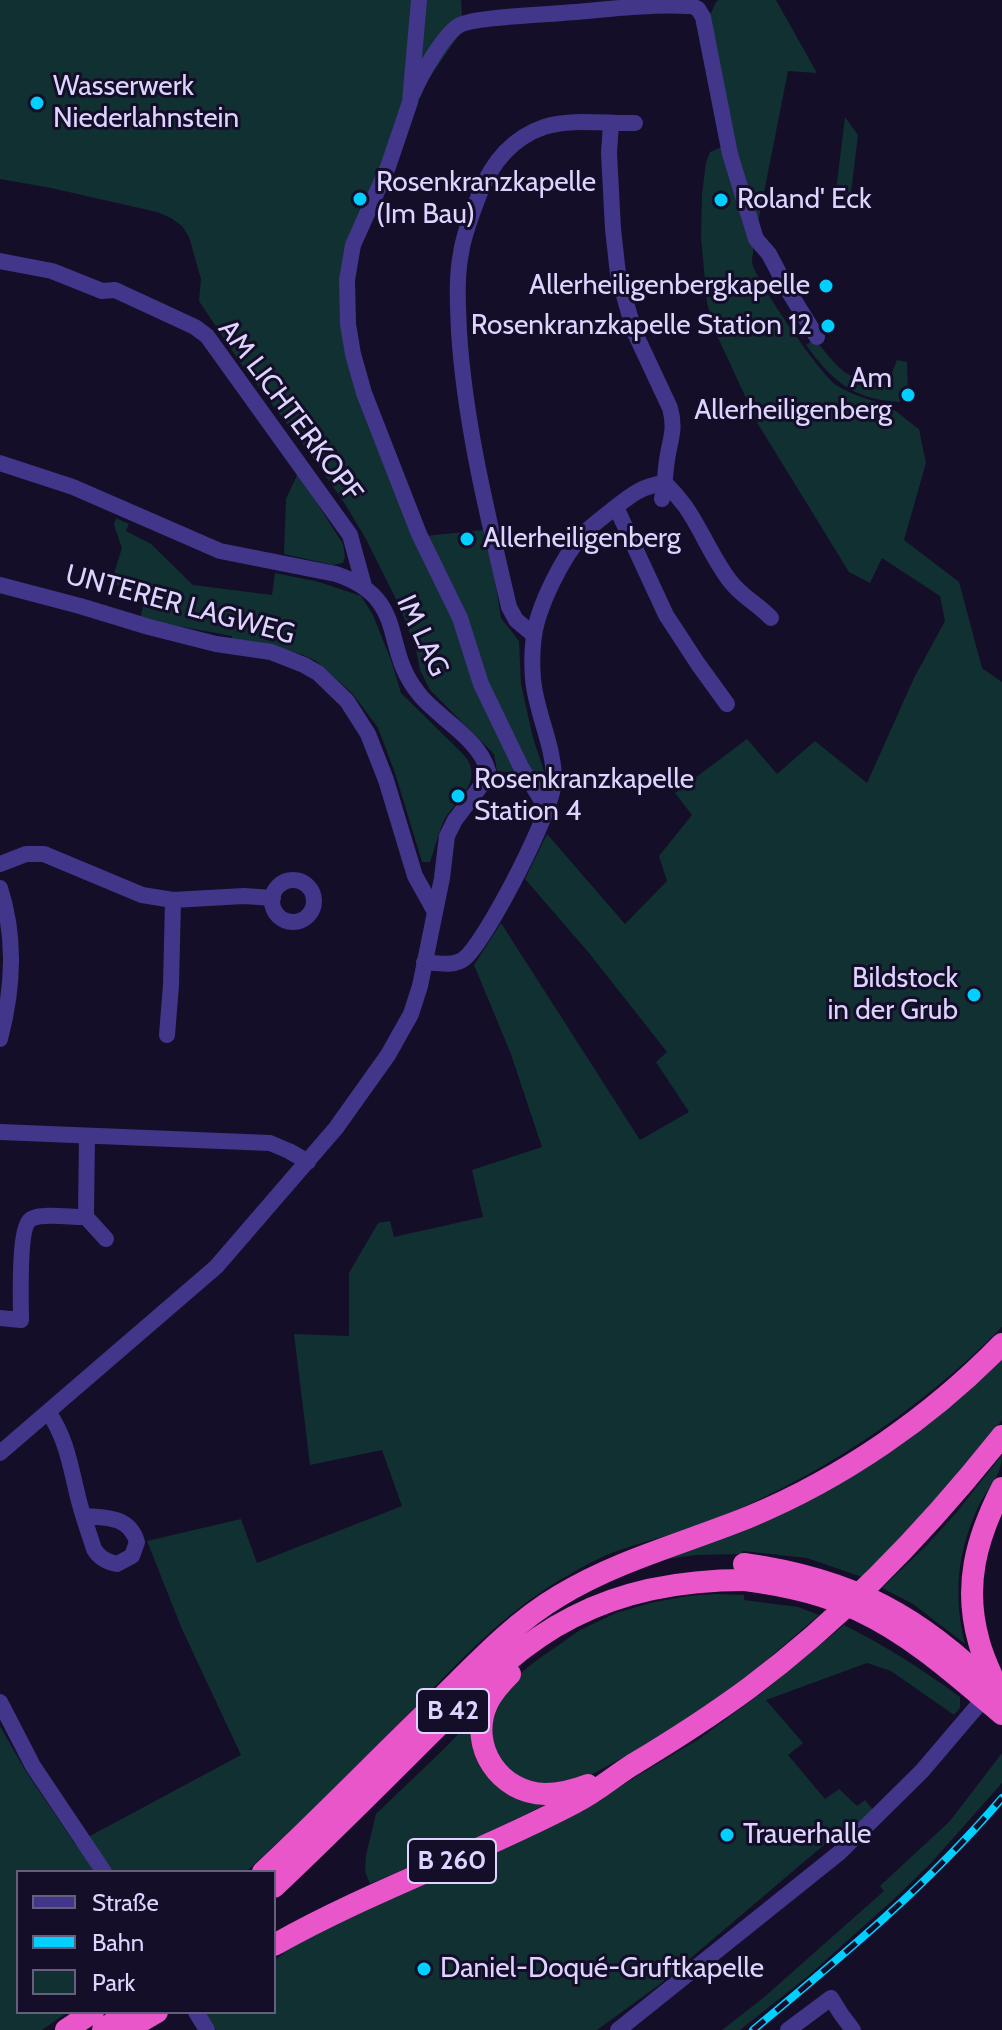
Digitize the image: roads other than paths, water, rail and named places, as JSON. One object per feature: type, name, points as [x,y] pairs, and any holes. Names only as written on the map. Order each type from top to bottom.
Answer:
[{"type":"highway","points":[[487,1653],[534,1613],[580,1583],[753,1515],[828,1478],[929,1410],[1002,1344]]},
{"type":"highway","name":"B 260","points":[[276,1943],[579,1801],[688,1731],[750,1687],[865,1588],[918,1534],[1002,1436]]},
{"type":"highway","points":[[1002,1488],[981,1536],[971,1589],[979,1645],[1002,1697]]},
{"type":"highway","name":"B 42","points":[[265,1870],[487,1653],[543,1615],[604,1588],[659,1572],[715,1565],[744,1572]]},
{"type":"highway","name":"B 42","points":[[276,1885],[496,1671],[572,1617],[609,1601],[669,1585],[775,1569],[821,1579],[890,1609],[938,1640],[1002,1697]]},
{"type":"highway","name":"B 42","points":[[609,1601],[531,1656],[498,1686],[487,1704],[481,1740],[495,1772],[525,1790],[544,1794],[565,1792],[623,1771]]},
{"type":"highway","points":[[66,2030],[90,2014]]},
{"type":"highway","points":[[103,2030],[124,2014]]},
{"type":"highway","points":[[126,2030],[154,2014]]},
{"type":"street","points":[[410,102],[419,0]]},
{"type":"street","points":[[547,809],[522,768],[481,684],[459,617],[419,534],[364,393],[347,318],[347,280],[353,245],[388,167],[421,77],[442,44],[463,23],[652,6],[689,6],[698,9],[703,17],[730,154],[755,238],[769,254],[817,337]]},
{"type":"street","points":[[534,635],[516,620],[509,607],[472,434],[462,368],[458,312],[461,249],[484,183],[508,149],[525,136],[545,126],[570,122],[635,123]]},
{"type":"street","points":[[611,124],[609,151],[618,274],[634,331],[670,408],[673,422],[664,491]]},
{"type":"street","name":"AM LICHTERKOPF","points":[[0,261],[52,271],[100,291],[115,290],[193,326],[207,336],[350,535],[364,586]]},
{"type":"street","name":"IM LAG","points":[[0,463],[73,487],[220,551],[336,574],[364,586],[384,608],[402,663],[417,692],[470,743],[487,768],[483,783],[447,836],[443,873],[420,986],[411,1014],[388,1055],[336,1128],[216,1267],[0,1453]]},
{"type":"street","points":[[424,962],[461,962],[478,943],[504,898],[547,809],[555,781],[552,755],[535,695],[534,635],[563,562],[583,534],[645,486],[664,491],[685,507],[730,582],[771,618]]},
{"type":"street","points":[[616,507],[666,615],[727,704]]},
{"type":"street","name":"UNTERER LAGWEG","points":[[0,585],[216,644],[275,653],[318,673],[347,701],[368,734],[386,780],[415,876],[434,910]]},
{"type":"street","points":[[0,864],[26,854],[44,854],[142,895],[173,900],[244,896],[273,898]]},
{"type":"street","points":[[0,888],[11,957],[7,1011],[0,1039]]},
{"type":"street","points":[[167,1035],[173,900]]},
{"type":"street","points":[[0,1132],[270,1143],[308,1162]]},
{"type":"street","points":[[85,1216],[87,1136]]},
{"type":"street","points":[[0,1318],[21,1320],[22,1245],[26,1223],[32,1218],[85,1216],[106,1239]]},
{"type":"street","points":[[48,1412],[65,1442],[84,1516]]},
{"type":"street","points":[[618,2030],[839,1853],[1002,1697]]},
{"type":"street","points":[[0,1702],[33,1766],[103,1870]]},
{"type":"street","points":[[788,2030],[831,1998],[853,2030]]},
{"type":"railway","points":[[753,2030],[914,1890],[1002,1798]]},
{"type":"place","name":"Wasserwerk Niederlahnstein","points":[[37,103]]},
{"type":"place","name":"Rosenkranzkapelle (Im Bau)","points":[[360,199]]},
{"type":"place","name":"Roland' Eck","points":[[721,200]]},
{"type":"place","name":"Allerheiligenbergkapelle","points":[[826,286]]},
{"type":"place","name":"Rosenkranzkapelle Station 12","points":[[828,326]]},
{"type":"place","name":"Am Allerheiligenberg","points":[[908,395]]},
{"type":"place","name":"Allerheiligenberg","points":[[467,539]]},
{"type":"place","name":"Rosenkranzkapelle Station 4","points":[[458,796]]},
{"type":"place","name":"Bildstock in der Grub","points":[[974,995]]},
{"type":"place","name":"Trauerhalle","points":[[727,1835]]},
{"type":"place","name":"Daniel-Doqué-Gruftkapelle","points":[[424,1969]]}]
